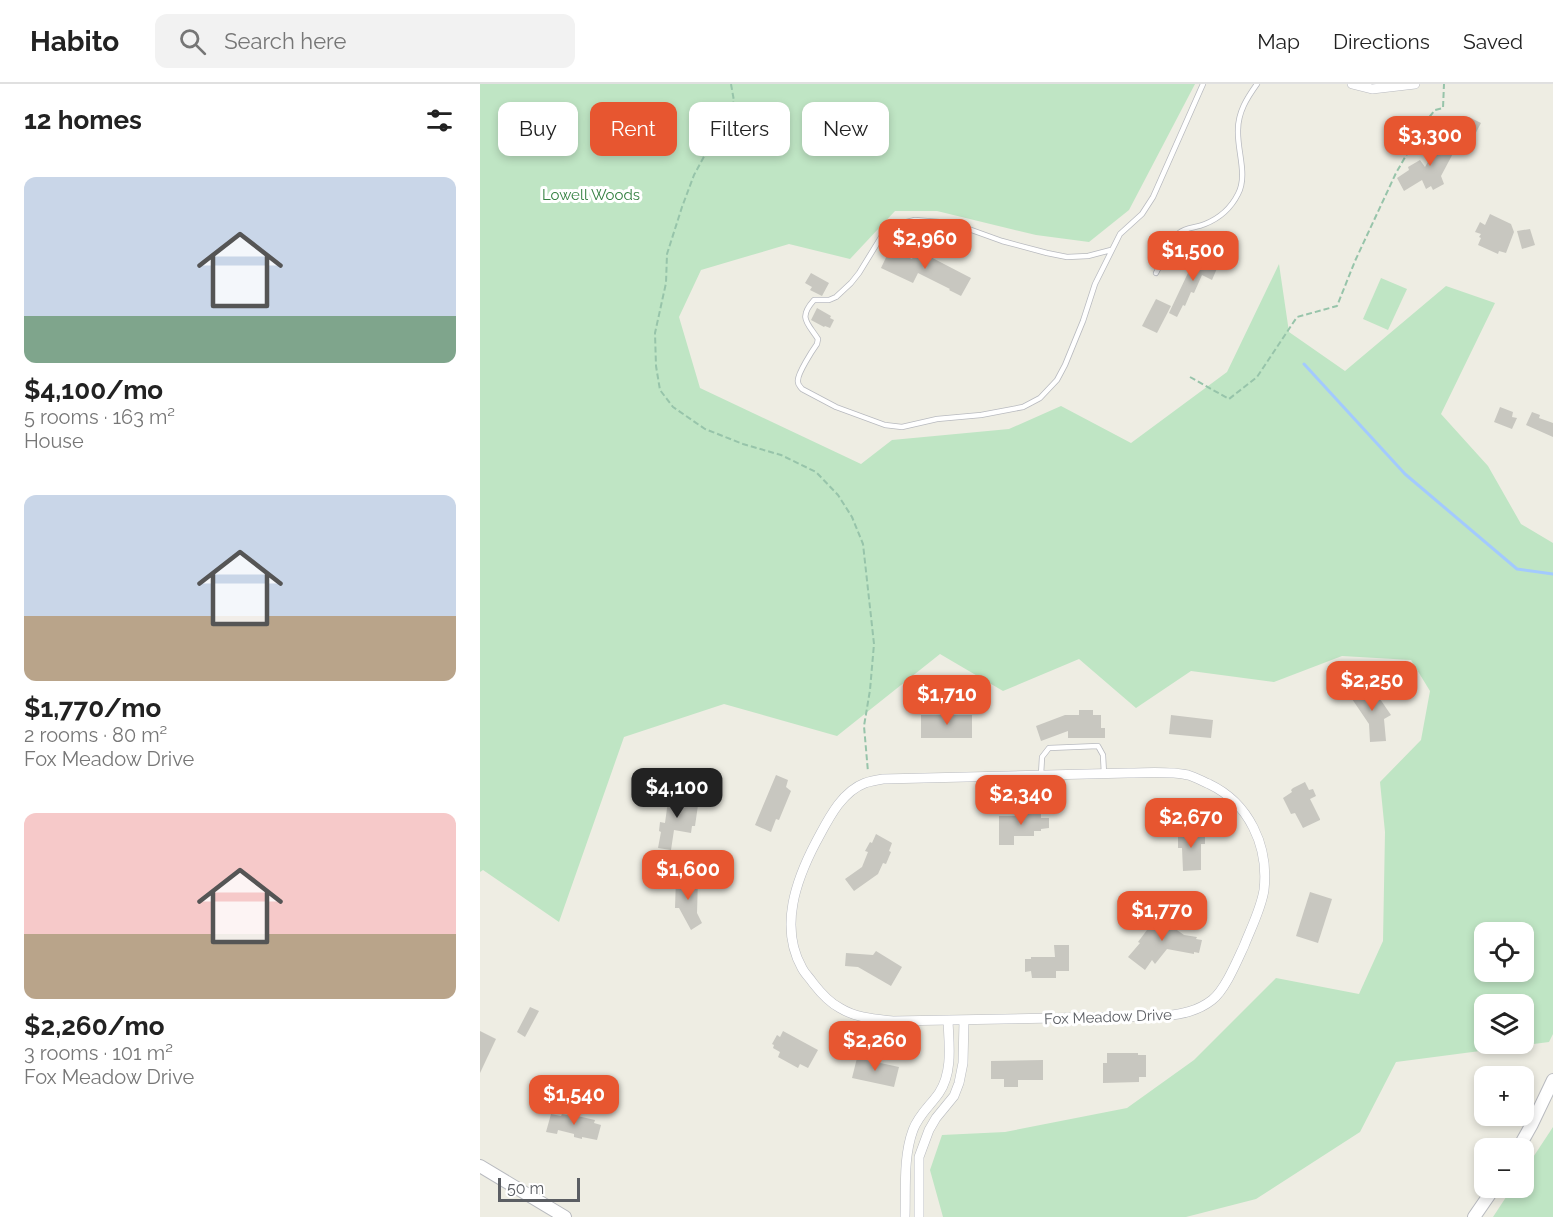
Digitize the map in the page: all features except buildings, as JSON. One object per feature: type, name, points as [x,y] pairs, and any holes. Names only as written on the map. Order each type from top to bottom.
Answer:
[{"type":"street","points":[[1352,84],[1372,89],[1415,84]]},
{"type":"street","name":"Fox Meadow Drive","points":[[1162,773],[1189,775],[1218,788],[1243,810],[1251,822],[1258,836],[1264,870],[1263,890],[1258,910],[1235,967],[1214,999],[1182,1014],[1165,1016],[893,1022],[861,1017],[840,1008],[819,990],[802,969],[794,948],[791,921],[793,900],[800,877],[836,807],[850,791],[870,782],[883,779],[1162,773]]},
{"type":"street","points":[[905,1217],[908,1148],[912,1131],[920,1115],[939,1092],[945,1080],[949,1047],[948,1021]]},
{"type":"street","points":[[919,1217],[919,1157],[928,1130],[954,1096],[959,1083],[963,1063],[964,1021]]},
{"type":"street","points":[[1524,1138],[1553,1080]]},
{"type":"street","points":[[480,1166],[565,1217]]},
{"type":"street","points":[[1474,1217],[1487,1198]]},
{"type":"lane","points":[[1111,250],[1088,256],[1067,257],[1002,241],[952,223],[915,220],[898,224],[883,234],[859,273],[836,297],[829,300],[814,300],[809,305],[805,319],[818,339],[800,374],[798,384],[836,407],[885,425],[902,427],[937,419],[981,415],[1023,407],[1040,398],[1057,380],[1065,365],[1095,284],[1111,250],[1120,234],[1142,214],[1153,197],[1203,84]]},
{"type":"lane","points":[[1156,273],[1177,234],[1219,216],[1231,207],[1236,199],[1242,178],[1238,130],[1240,112],[1257,84]]},
{"type":"lane","points":[[1041,775],[1042,757],[1049,748],[1098,746],[1103,755],[1104,774]]},
{"type":"path","points":[[731,84],[734,101],[728,118],[694,175],[667,254],[666,283],[655,333],[656,366],[660,390],[673,407],[705,429],[743,444],[781,455],[816,472],[838,495],[852,517],[863,544],[874,644],[864,726],[870,782]]},
{"type":"path","points":[[1190,377],[1229,399],[1257,376],[1297,317],[1337,306],[1354,261],[1396,173],[1426,121],[1435,110],[1443,108],[1444,84]]},
{"type":"green space","name":"Lowell Woods","points":[[480,84],[1195,84],[1129,210],[1089,242],[1036,235],[937,211],[895,211],[850,259],[789,244],[701,270],[679,317],[700,388],[861,464],[892,440],[1009,429],[1061,406],[1131,443],[1227,372],[1279,264],[1289,332],[1345,371],[1446,286],[1495,303],[1441,414],[1488,466],[1521,524],[1553,543],[1553,1034],[1549,1042],[1534,1044],[1534,994],[1474,994],[1474,1052],[1396,1062],[1360,1132],[1256,1199],[1186,1217],[943,1217],[930,1170],[942,1135],[1005,1132],[1127,1108],[1194,1060],[1276,978],[1359,994],[1383,941],[1385,832],[1380,782],[1421,740],[1430,691],[1411,660],[1342,656],[1274,682],[1191,671],[1136,708],[1079,659],[1003,691],[940,654],[837,736],[724,704],[624,737],[559,922],[483,870],[480,872]]},
{"type":"green space","points":[[1381,278],[1407,289],[1388,330],[1363,319]]},
{"type":"green space","points":[[1553,1127],[1553,1217],[1493,1217],[1505,1198],[1534,1198],[1534,1156]]},
{"type":"waterway","points":[[1304,364],[1405,474],[1517,569],[1553,574]]}]
